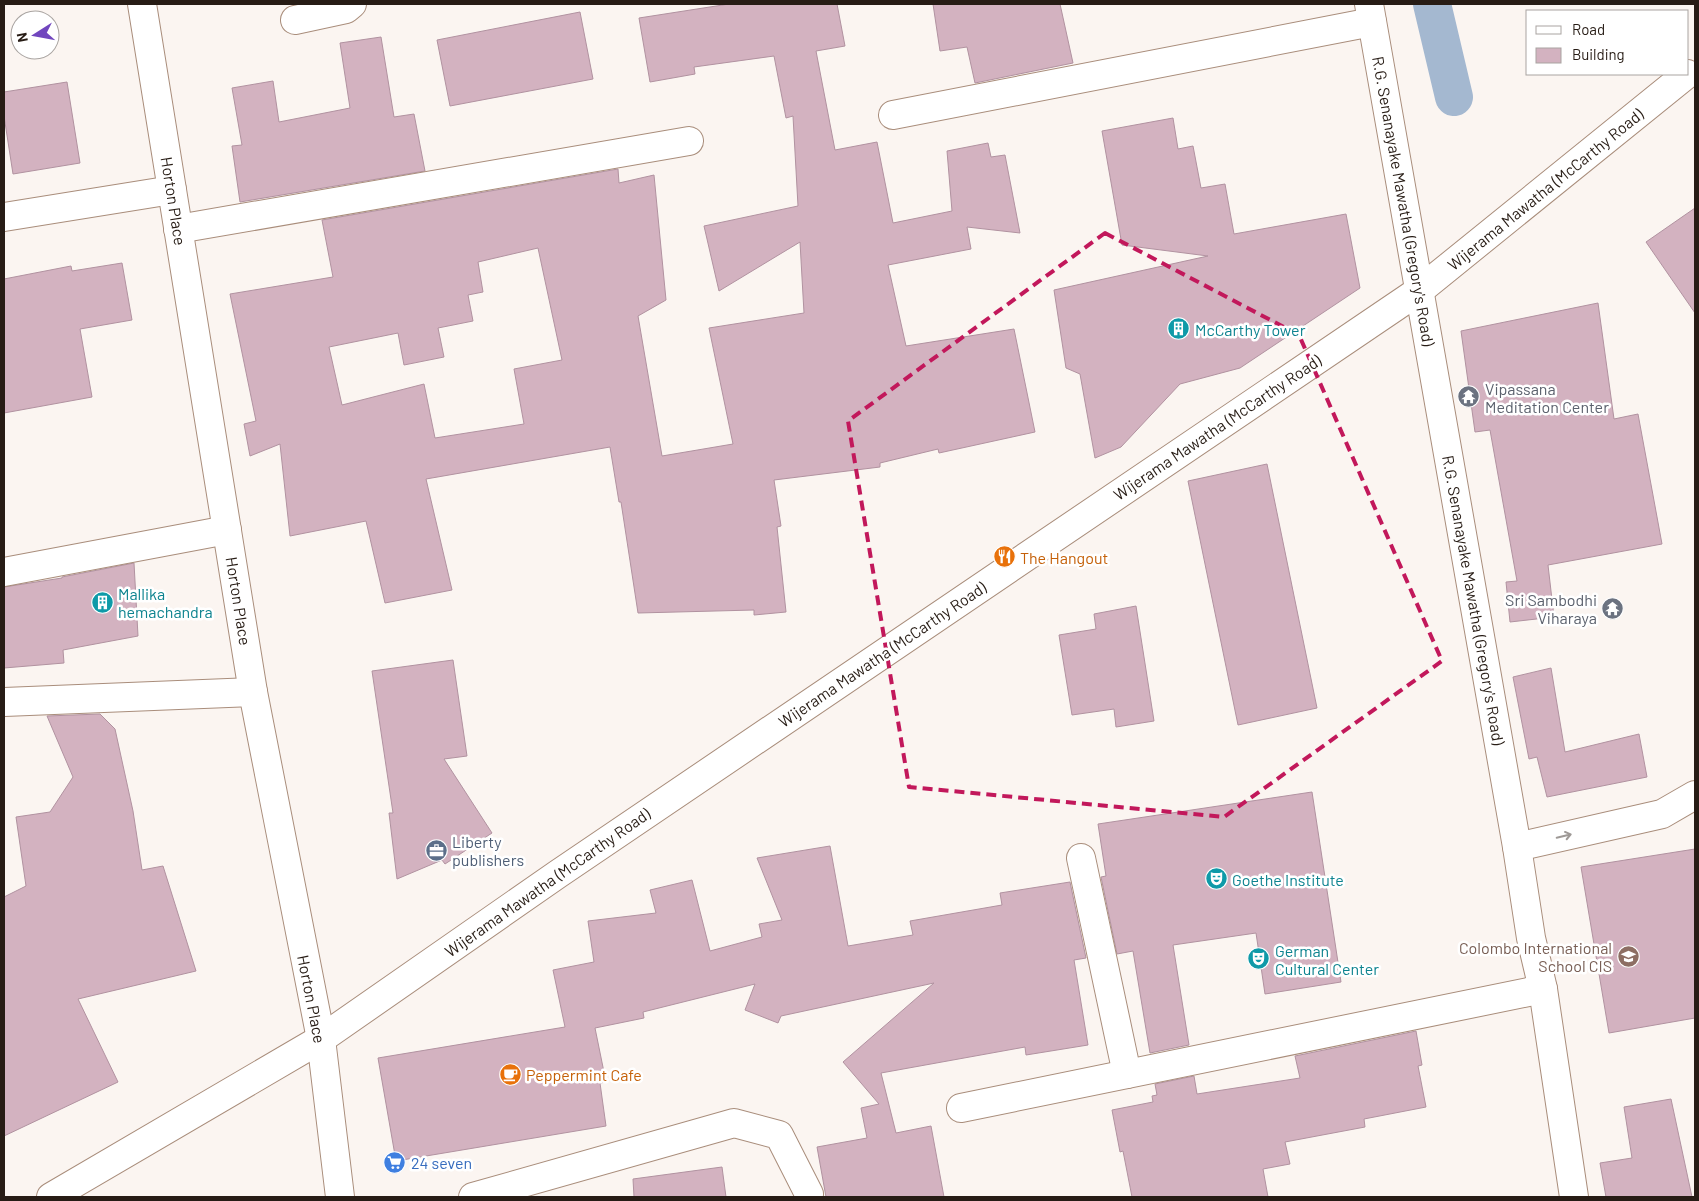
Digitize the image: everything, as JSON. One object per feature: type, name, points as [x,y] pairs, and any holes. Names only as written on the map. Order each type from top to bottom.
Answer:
[{"type":"main road","name":"Horton Place","points":[[142,4],[253,692],[321,1039],[340,1197]]},
{"type":"main road","points":[[295,20],[346,9],[352,4]]},
{"type":"main road","points":[[893,115],[1370,13]]},
{"type":"main road","name":"R.G. Senanayake Mawatha (Gregory's Road)","points":[[1370,13],[1517,847],[1531,938],[1543,989],[1567,1196]]},
{"type":"main road","name":"Wijerama Mawatha (McCarthy Road)","points":[[51,1197],[321,1039],[558,874],[1420,290],[1687,75]]},
{"type":"main road","points":[[178,229],[689,141]]},
{"type":"main road","points":[[4,217],[172,190]]},
{"type":"main road","points":[[4,572],[227,530]]},
{"type":"main road","points":[[4,702],[253,692]]},
{"type":"main road","points":[[1517,847],[1662,814],[1695,795]]},
{"type":"main road","points":[[1081,858],[1127,1074]]},
{"type":"main road","points":[[961,1108],[1543,989]]},
{"type":"main road","points":[[473,1197],[734,1123],[779,1134],[809,1194]]},
{"type":"highlighted area","points":[[1105,233],[1299,335],[1442,661],[1224,817],[909,787],[848,421]]},
{"type":"building","points":[[729,4],[837,4],[845,46],[816,51],[835,150],[877,142],[893,223],[952,211],[947,151],[988,143],[991,157],[1005,155],[1020,233],[967,227],[971,249],[888,265],[906,346],[1014,329],[1035,432],[939,453],[938,449],[880,463],[880,467],[774,480],[781,526],[777,527],[786,612],[754,615],[754,610],[638,613],[621,502],[619,502],[610,447],[426,479],[452,590],[385,603],[366,521],[290,536],[280,444],[250,456],[244,424],[256,421],[230,294],[333,277],[322,220],[618,169],[619,183],[654,175],[666,300],[638,316],[662,456],[733,444],[709,328],[804,313],[800,242],[719,291],[704,226],[798,206],[793,116],[786,118],[774,56],[694,67],[695,74],[650,82],[639,18]],"holes":[[[538,248],[562,360],[514,369],[524,424],[435,438],[424,384],[342,405],[329,347],[398,333],[404,365],[444,357],[438,328],[473,321],[468,295],[483,292],[478,262]]]},
{"type":"building","points":[[933,4],[1060,4],[1073,63],[975,83],[967,47],[940,51]]},
{"type":"building","points":[[580,12],[593,79],[450,106],[437,40]]},
{"type":"building","points":[[381,37],[394,117],[414,114],[425,171],[240,202],[232,146],[242,145],[232,88],[273,81],[279,122],[350,108],[340,43]]},
{"type":"building","points":[[67,82],[80,163],[13,174],[4,116],[4,92]]},
{"type":"building","name":"McCarthy Tower","points":[[1173,118],[1178,149],[1193,146],[1201,188],[1225,184],[1234,234],[1346,214],[1360,288],[1240,368],[1180,384],[1121,447],[1095,458],[1080,374],[1066,368],[1054,290],[1208,256],[1122,245],[1102,131]]},
{"type":"building","points":[[1695,208],[1695,313],[1646,242]]},
{"type":"building","points":[[122,263],[132,320],[80,329],[92,397],[4,413],[4,279],[71,266],[72,271]]},
{"type":"building","points":[[1598,303],[1614,419],[1638,414],[1662,544],[1548,565],[1554,617],[1510,622],[1506,582],[1517,581],[1490,430],[1475,432],[1461,331]]},
{"type":"building","points":[[1267,464],[1317,708],[1238,725],[1188,481]]},
{"type":"building","points":[[134,563],[138,636],[63,650],[64,663],[4,668],[4,587],[62,578]]},
{"type":"building","points":[[1136,606],[1154,721],[1116,727],[1114,709],[1072,715],[1059,635],[1096,629],[1094,614]]},
{"type":"building","points":[[453,660],[467,756],[444,759],[492,833],[445,864],[442,860],[397,879],[389,813],[393,813],[372,671]]},
{"type":"building","points":[[1551,668],[1565,752],[1639,734],[1647,777],[1547,797],[1537,757],[1529,759],[1513,677]]},
{"type":"building","points":[[100,714],[115,729],[133,811],[142,870],[163,866],[196,971],[78,999],[118,1082],[4,1136],[4,897],[26,886],[16,817],[50,812],[73,777],[47,716]]},
{"type":"building","name":"Goethe Institute","points":[[1312,792],[1341,982],[1265,994],[1256,933],[1173,945],[1189,1045],[1150,1053],[1133,951],[1117,954],[1101,877],[1106,876],[1098,824]]},
{"type":"building","points":[[830,846],[848,946],[913,935],[910,921],[1002,905],[1000,893],[1070,882],[1086,958],[1074,960],[1088,1045],[1026,1055],[1025,1047],[881,1073],[896,1133],[931,1126],[944,1197],[826,1197],[817,1147],[867,1138],[861,1108],[879,1104],[843,1062],[934,983],[781,1016],[778,1023],[745,1010],[755,984],[643,1012],[644,1018],[595,1028],[606,1082],[600,1083],[606,1126],[396,1161],[378,1058],[565,1027],[553,970],[594,962],[588,921],[656,913],[650,890],[692,880],[710,951],[762,937],[759,924],[782,920],[757,858]]},
{"type":"building","points":[[1695,849],[1695,1018],[1609,1033],[1581,867]]},
{"type":"building","points":[[1416,1031],[1422,1065],[1418,1066],[1426,1107],[1364,1119],[1365,1127],[1285,1142],[1290,1164],[1263,1169],[1268,1197],[1132,1197],[1123,1151],[1120,1152],[1112,1110],[1153,1102],[1152,1096],[1157,1095],[1155,1084],[1194,1076],[1197,1094],[1300,1078],[1295,1056]]},
{"type":"building","points":[[1671,1099],[1692,1197],[1606,1197],[1600,1163],[1632,1158],[1624,1107]]},
{"type":"building","points":[[722,1167],[726,1197],[634,1197],[633,1179]]},
{"type":"waterway","points":[[1432,4],[1454,97]]},
{"type":"place","name":"McCarthy Tower","points":[[1179,329]]},
{"type":"place","name":"Vipassana Meditation Center","points":[[1469,397]]},
{"type":"place","name":"The Hangout","points":[[1004,557]]},
{"type":"place","name":"Mallika hemachandra","points":[[102,602]]},
{"type":"place","name":"Sri Sambodhi Viharaya","points":[[1613,608]]},
{"type":"place","name":"Liberty publishers","points":[[436,850]]},
{"type":"place","name":"Goethe Institute","points":[[1216,879]]},
{"type":"place","name":"Colombo International School CIS","points":[[1628,956]]},
{"type":"place","name":"German Cultural Center","points":[[1259,959]]},
{"type":"place","name":"Peppermint Cafe","points":[[510,1074]]},
{"type":"place","name":"24 seven","points":[[395,1162]]}]
